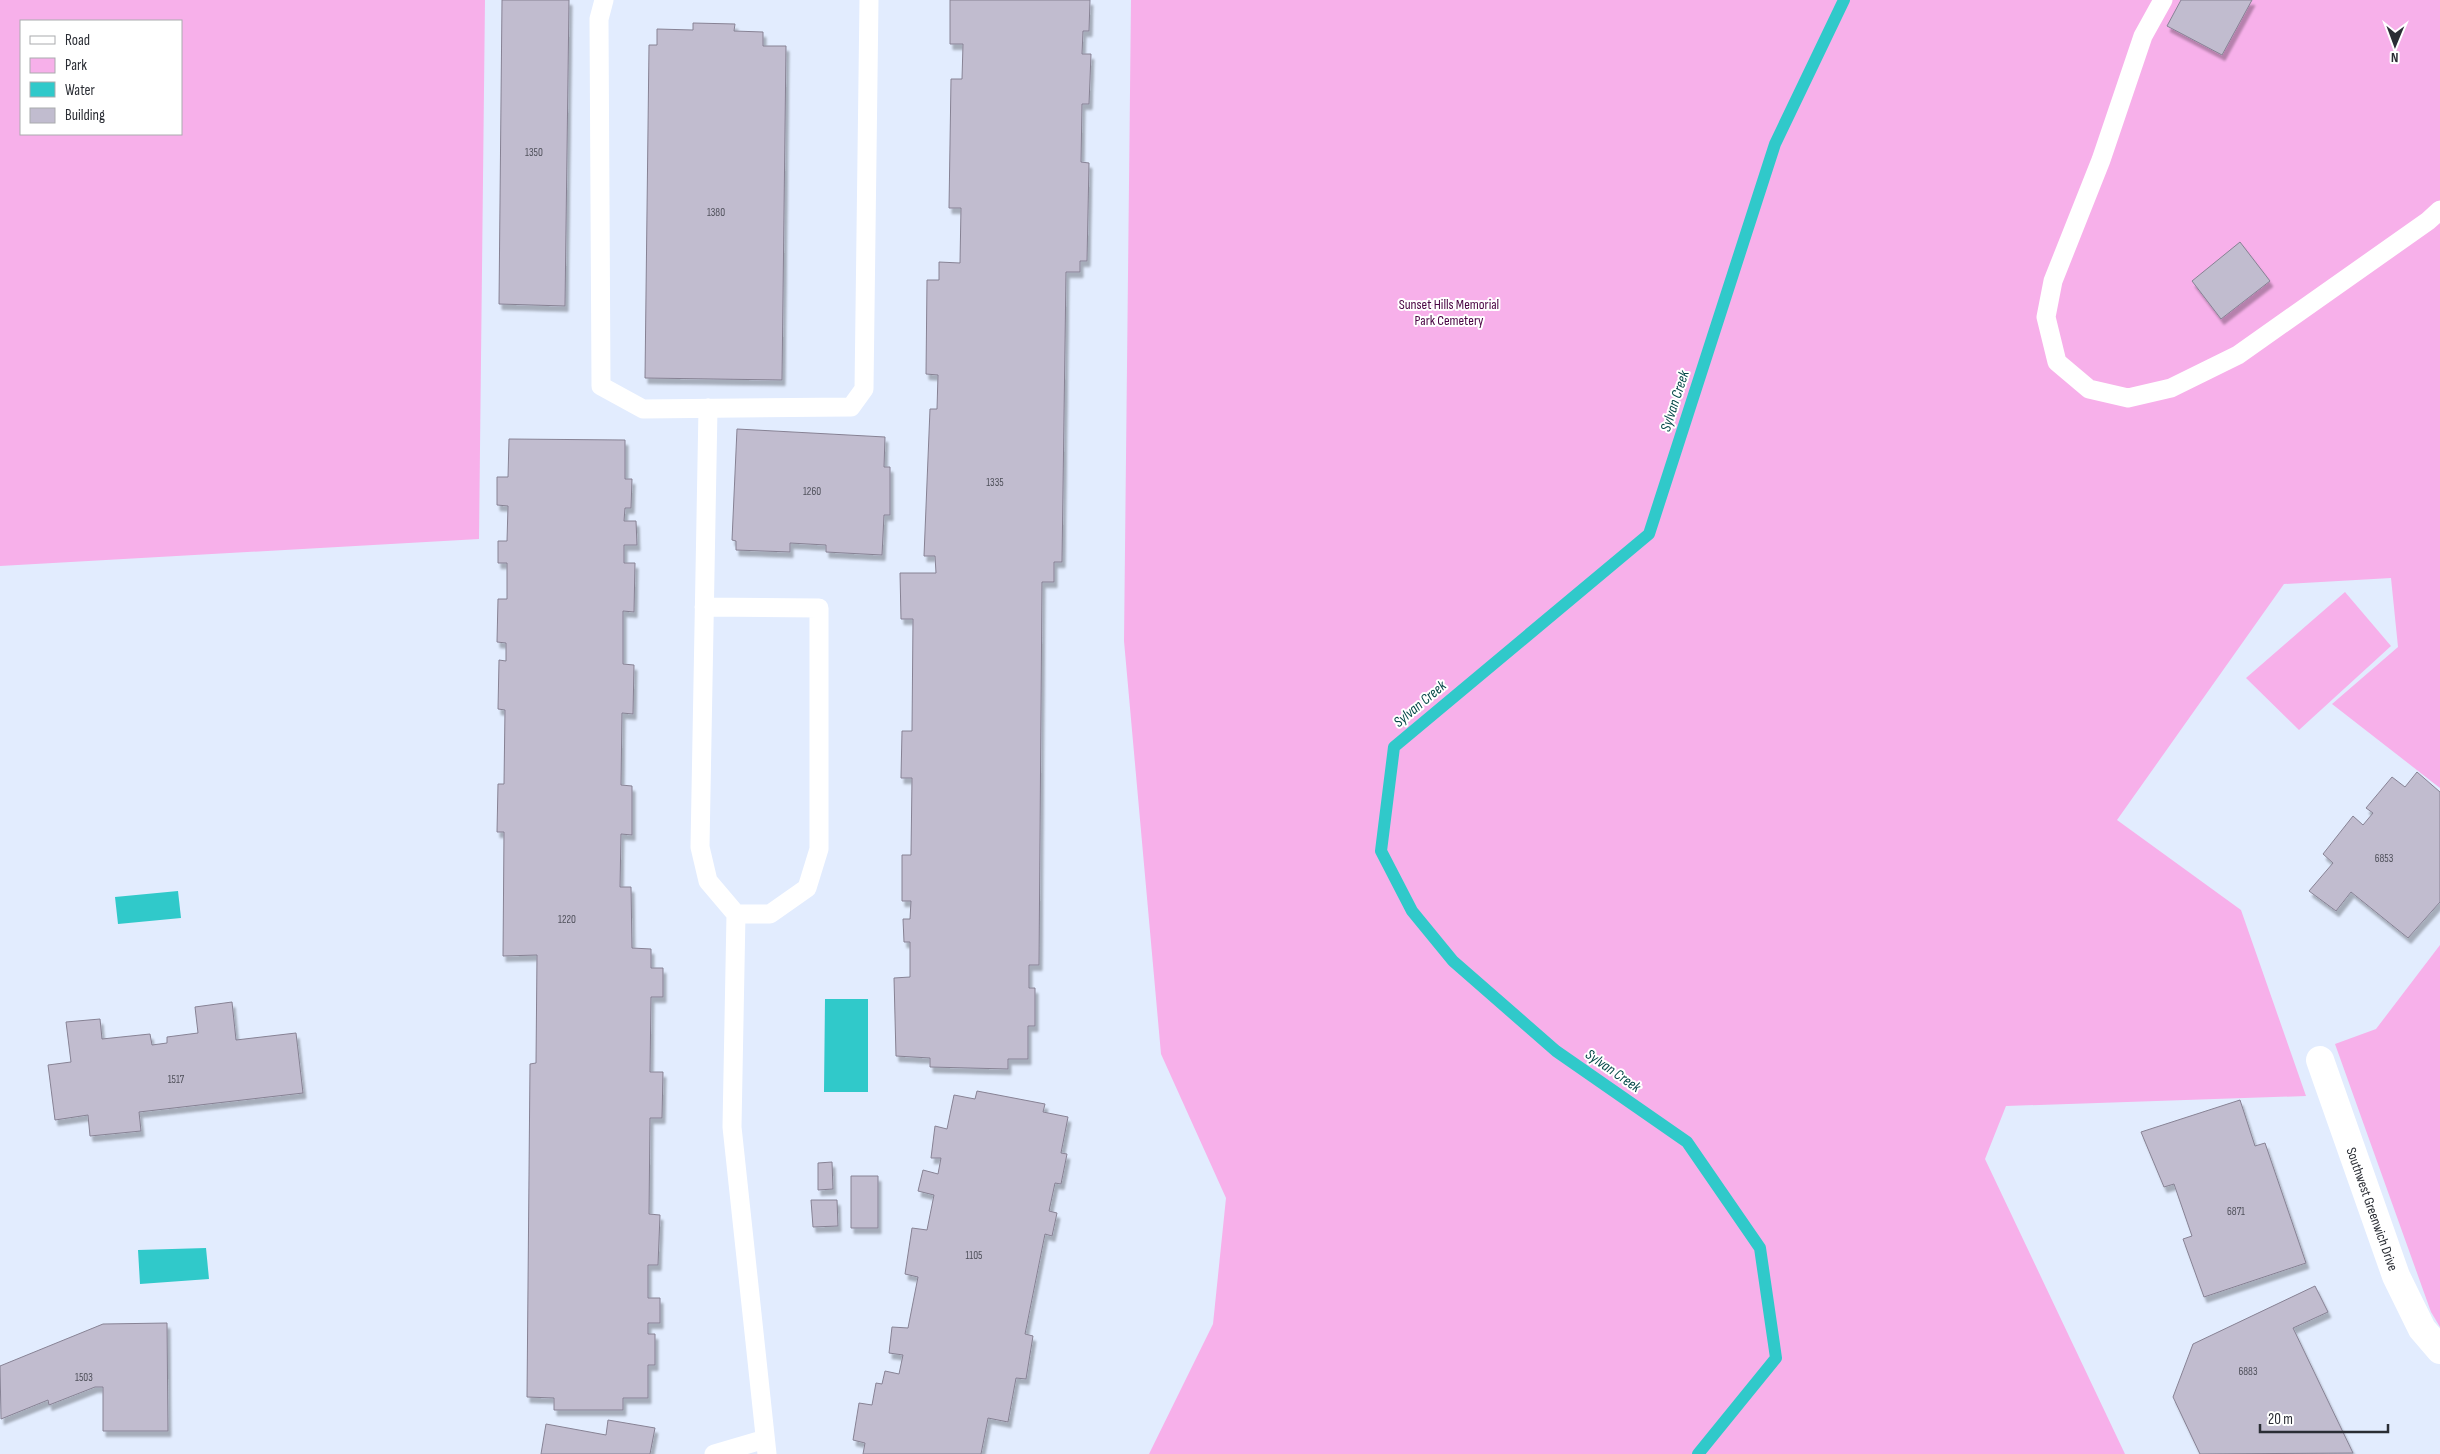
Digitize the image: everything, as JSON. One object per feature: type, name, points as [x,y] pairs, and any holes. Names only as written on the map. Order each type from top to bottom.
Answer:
[{"type":"street","name":"Southwest Greenwich Drive","points":[[2320,1060],[2396,1276],[2422,1328],[2440,1350]]},
{"type":"lane","points":[[604,0],[599,19],[601,386],[643,408],[851,407],[864,389],[868,0]]},
{"type":"lane","points":[[2162,0],[2143,36],[2101,160],[2053,281],[2046,317],[2057,362],[2089,389],[2128,398],[2171,388],[2238,355],[2428,221],[2440,210]]},
{"type":"lane","points":[[708,408],[700,847],[708,882],[736,914],[732,1127],[766,1446],[714,1454]]},
{"type":"lane","points":[[704,607],[819,608],[819,849],[808,888],[770,914],[736,914]]},
{"type":"green space","points":[[0,0],[485,0],[479,539],[0,566]]},
{"type":"green space","name":"Sunset Hills Memorial Park Cemetery","points":[[1131,0],[2440,0],[2440,788],[2332,704],[2398,647],[2391,578],[2284,584],[2117,820],[2241,910],[2306,1096],[2006,1106],[1985,1159],[2125,1454],[1149,1454],[1213,1324],[1226,1198],[1161,1054],[1124,641]]},
{"type":"green space","points":[[2345,592],[2391,646],[2299,730],[2246,678]]},
{"type":"green space","points":[[2440,945],[2440,1327],[2431,1312],[2335,1044],[2376,1029]]},
{"type":"water","points":[[178,891],[181,918],[118,924],[115,897]]},
{"type":"water","points":[[825,999],[868,999],[868,1092],[824,1092]]},
{"type":"water","points":[[206,1248],[209,1279],[140,1284],[138,1250]]},
{"type":"building","points":[[502,0],[569,0],[565,306],[499,304]]},
{"type":"building","points":[[950,0],[1090,0],[1089,31],[1083,31],[1082,54],[1091,54],[1089,104],[1082,104],[1081,162],[1089,163],[1087,261],[1080,261],[1080,272],[1066,272],[1062,562],[1054,562],[1054,582],[1042,582],[1039,965],[1029,965],[1029,988],[1035,988],[1035,1026],[1028,1026],[1028,1059],[1008,1059],[1008,1069],[930,1067],[930,1058],[896,1056],[894,978],[910,977],[910,942],[904,942],[903,919],[910,919],[911,901],[902,901],[902,855],[911,855],[912,778],[901,778],[902,731],[912,731],[913,619],[901,619],[900,573],[936,573],[935,556],[924,556],[930,409],[937,409],[938,375],[926,374],[927,280],[939,280],[939,262],[960,263],[961,208],[949,208],[951,79],[962,79],[963,44],[950,44]]},
{"type":"building","points":[[2181,0],[2252,0],[2222,55],[2167,26]]},
{"type":"building","points":[[693,23],[735,24],[734,31],[763,32],[763,46],[786,46],[782,380],[645,378],[649,45],[657,45],[657,29],[693,30]]},
{"type":"building","points":[[2240,242],[2270,281],[2221,319],[2192,281]]},
{"type":"building","points":[[737,429],[885,437],[884,467],[890,467],[890,515],[884,515],[882,555],[826,552],[826,545],[790,543],[790,552],[736,550],[736,541],[732,540]]},
{"type":"building","points":[[509,439],[625,440],[625,479],[632,479],[631,508],[625,508],[624,521],[636,521],[637,545],[624,545],[624,563],[635,563],[634,612],[623,611],[623,664],[634,665],[633,714],[622,713],[621,785],[632,786],[632,835],[621,834],[620,887],[631,887],[632,948],[651,949],[651,968],[663,968],[663,997],[651,997],[650,1072],[663,1072],[662,1118],[650,1118],[649,1214],[660,1215],[658,1265],[648,1265],[648,1298],[660,1298],[660,1323],[648,1323],[648,1334],[655,1334],[655,1365],[648,1365],[648,1398],[623,1398],[623,1410],[554,1410],[554,1398],[527,1397],[530,1064],[536,1063],[537,955],[503,956],[504,832],[497,832],[498,784],[504,784],[505,710],[498,709],[499,660],[506,661],[506,643],[497,642],[498,599],[507,599],[507,563],[498,563],[498,541],[507,541],[508,506],[497,505],[497,477],[508,477]]},
{"type":"building","points":[[2417,772],[2440,792],[2440,902],[2408,938],[2351,892],[2336,911],[2309,891],[2333,863],[2323,854],[2353,816],[2363,825],[2373,813],[2366,808],[2392,777],[2405,787]]},
{"type":"building","points":[[232,1002],[236,1040],[296,1033],[303,1093],[139,1112],[141,1131],[90,1136],[88,1115],[55,1120],[48,1065],[71,1062],[66,1022],[100,1019],[102,1039],[150,1034],[152,1045],[167,1043],[167,1037],[198,1033],[195,1007]]},
{"type":"building","points":[[977,1091],[1045,1104],[1043,1112],[1068,1117],[1061,1153],[1067,1154],[1061,1184],[1055,1183],[1049,1211],[1057,1213],[1052,1236],[1045,1234],[1025,1334],[1033,1336],[1026,1379],[1016,1378],[1008,1422],[988,1418],[981,1454],[863,1454],[865,1443],[853,1440],[859,1403],[872,1405],[876,1383],[882,1384],[885,1371],[899,1374],[903,1355],[889,1353],[892,1327],[908,1328],[918,1277],[905,1274],[912,1228],[927,1230],[934,1195],[918,1191],[923,1170],[938,1174],[941,1158],[931,1158],[935,1126],[947,1129],[954,1095],[975,1099]]},
{"type":"building","points":[[2240,1100],[2255,1146],[2265,1143],[2306,1263],[2204,1297],[2183,1239],[2192,1236],[2174,1184],[2164,1187],[2141,1132]]},
{"type":"building","points":[[832,1162],[833,1189],[818,1190],[818,1163]]},
{"type":"building","points":[[851,1176],[878,1176],[878,1228],[851,1228]]},
{"type":"building","points":[[811,1200],[837,1200],[838,1226],[813,1227]]},
{"type":"building","points":[[2315,1286],[2328,1312],[2293,1328],[2353,1453],[2200,1454],[2173,1397],[2193,1344]]},
{"type":"building","points":[[167,1323],[168,1431],[103,1431],[103,1387],[95,1387],[49,1405],[48,1400],[1,1419],[0,1366],[103,1324]]},
{"type":"building","points":[[608,1420],[655,1428],[650,1454],[541,1454],[546,1424],[606,1435]]},
{"type":"waterway","name":"Sylvan Creek","points":[[1698,1454],[1776,1358],[1760,1248],[1687,1142],[1556,1051],[1453,961],[1412,911],[1381,851],[1394,747],[1649,534],[1775,144],[1844,0]]}]
